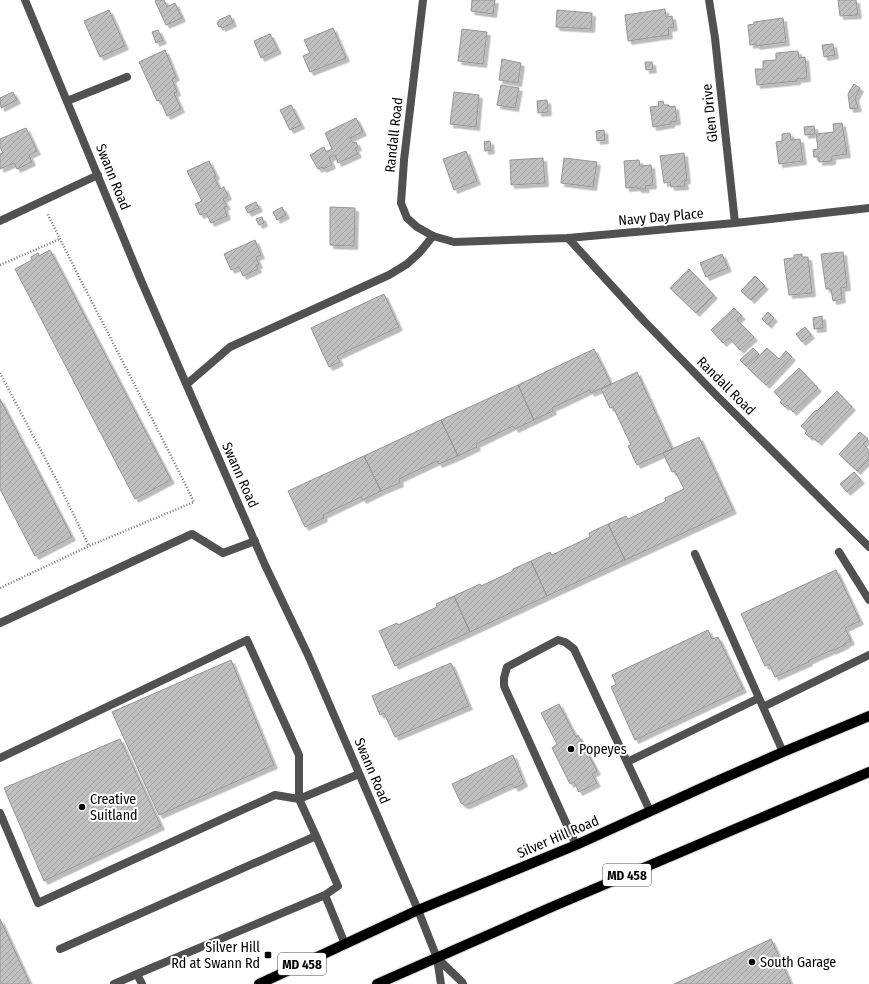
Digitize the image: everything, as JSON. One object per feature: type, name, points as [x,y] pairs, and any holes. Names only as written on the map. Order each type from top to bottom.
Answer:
[{"type":"main road","name":"Silver Hill Road","points":[[259,984],[418,910],[576,845],[783,752],[869,716]]},
{"type":"main road","name":"MD 458","points":[[377,984],[554,906],[869,772]]},
{"type":"street","name":"Swann Road","points":[[25,0],[140,278],[265,565],[308,655],[360,774],[437,958]]},
{"type":"street","name":"Randall Road","points":[[424,0],[404,160],[401,204],[407,218],[417,227],[433,236],[454,242]]},
{"type":"street","name":"Glen Drive","points":[[709,0],[715,38],[736,224]]},
{"type":"street","points":[[67,102],[127,77]]},
{"type":"street","points":[[0,220],[98,176]]},
{"type":"street","name":"Navy Day Place","points":[[454,242],[568,238],[736,224],[869,208]]},
{"type":"street","points":[[187,384],[230,347],[389,275],[406,264],[420,252],[433,236]]},
{"type":"street","name":"Randall Road","points":[[568,238],[644,321],[717,396],[869,547]]},
{"type":"street","points":[[0,623],[192,534],[223,553],[255,541]]},
{"type":"street","points":[[839,552],[869,600]]},
{"type":"street","points":[[695,554],[783,752]]},
{"type":"street","points":[[0,758],[247,640],[299,755],[299,799],[338,886],[325,896],[114,984]]},
{"type":"street","points":[[576,845],[504,686],[504,678],[507,668],[558,640],[565,642],[574,649],[650,811]]},
{"type":"street","points":[[763,707],[869,656]]},
{"type":"street","points":[[627,762],[759,698]]},
{"type":"street","points":[[0,813],[38,903],[275,795],[299,799],[360,774]]},
{"type":"street","points":[[60,949],[316,836]]},
{"type":"street","points":[[325,896],[345,944]]},
{"type":"street","points":[[437,958],[441,984]]},
{"type":"street","points":[[437,958],[463,984]]},
{"type":"street","points":[[137,974],[142,984]]},
{"type":"path","points":[[0,588],[89,546],[194,502],[158,428],[41,202]]},
{"type":"path","points":[[0,265],[60,239]]},
{"type":"path","points":[[0,373],[57,481],[89,546]]},
{"type":"building","points":[[164,0],[167,7],[175,3],[182,18],[166,25],[155,1]]},
{"type":"building","points":[[472,0],[495,0],[493,14],[471,11]]},
{"type":"building","points":[[838,0],[856,0],[858,15],[840,16]]},
{"type":"building","points":[[665,9],[666,17],[672,16],[674,27],[668,28],[669,35],[628,41],[625,15]]},
{"type":"building","points":[[109,10],[125,46],[100,57],[84,21]]},
{"type":"building","points":[[557,10],[592,13],[591,29],[556,27]]},
{"type":"building","points":[[230,15],[233,23],[222,28],[221,26],[219,27],[217,23],[219,20]]},
{"type":"building","points":[[783,18],[786,42],[756,46],[756,44],[750,45],[748,25],[754,24],[754,22]]},
{"type":"building","points":[[333,28],[346,58],[310,72],[303,56],[310,53],[304,40]]},
{"type":"building","points":[[462,29],[487,32],[483,64],[458,61]]},
{"type":"building","points":[[158,30],[163,40],[156,43],[152,32]]},
{"type":"building","points":[[270,34],[278,50],[261,58],[254,41]]},
{"type":"building","points":[[833,44],[835,55],[824,57],[822,45]]},
{"type":"building","points":[[165,50],[176,77],[172,79],[177,92],[174,93],[181,109],[167,116],[160,100],[157,101],[139,62]]},
{"type":"building","points":[[798,51],[799,58],[805,57],[807,78],[797,79],[797,81],[757,85],[755,69],[763,69],[763,61],[776,60],[776,53]]},
{"type":"building","points":[[502,59],[521,63],[518,83],[499,80]]},
{"type":"building","points":[[645,62],[652,62],[653,69],[646,70]]},
{"type":"building","points":[[854,84],[860,88],[855,98],[858,108],[850,109],[848,94]]},
{"type":"building","points":[[501,85],[519,88],[515,108],[497,105]]},
{"type":"building","points":[[13,92],[17,100],[1,108],[0,98]]},
{"type":"building","points":[[454,92],[479,95],[476,127],[450,124]]},
{"type":"building","points":[[547,100],[548,112],[538,113],[537,101]]},
{"type":"building","points":[[663,101],[664,105],[669,105],[669,107],[675,106],[677,121],[671,122],[671,124],[653,127],[650,107],[659,106],[658,102]]},
{"type":"building","points":[[291,105],[301,125],[290,130],[280,110]]},
{"type":"building","points":[[356,118],[363,132],[350,138],[353,143],[356,142],[358,147],[355,148],[358,154],[338,163],[335,155],[329,158],[332,165],[323,169],[323,167],[318,169],[310,155],[324,147],[326,152],[332,149],[325,133]]},
{"type":"building","points":[[842,123],[847,154],[832,156],[832,161],[819,162],[819,157],[814,157],[813,150],[818,149],[816,134],[834,132],[833,124]]},
{"type":"building","points":[[814,126],[815,134],[805,135],[804,127]]},
{"type":"building","points":[[26,128],[37,151],[29,155],[32,162],[17,169],[14,163],[0,169],[0,154],[3,153],[0,147],[0,139]]},
{"type":"building","points":[[604,130],[605,140],[597,141],[596,131]]},
{"type":"building","points":[[790,133],[791,140],[800,139],[803,161],[779,164],[776,142],[782,141],[782,134]]},
{"type":"building","points":[[490,141],[491,150],[485,151],[484,142]]},
{"type":"building","points":[[466,151],[477,181],[454,190],[443,159]]},
{"type":"building","points":[[684,153],[687,180],[684,181],[685,186],[671,187],[670,182],[664,183],[660,156]]},
{"type":"building","points":[[543,158],[545,183],[511,185],[510,160]]},
{"type":"building","points":[[564,158],[597,162],[593,187],[561,183]]},
{"type":"building","points":[[639,160],[640,166],[651,165],[653,185],[645,186],[646,189],[638,189],[637,187],[626,188],[624,161]]},
{"type":"building","points":[[209,161],[220,189],[224,187],[228,196],[223,199],[227,206],[224,207],[227,216],[211,223],[206,213],[200,215],[195,204],[202,201],[187,171]]},
{"type":"building","points":[[256,202],[259,208],[248,213],[245,207]]},
{"type":"building","points":[[282,207],[286,215],[277,220],[273,212]]},
{"type":"building","points":[[330,207],[355,208],[354,246],[330,245]]},
{"type":"building","points":[[262,217],[264,223],[259,225],[256,219]]},
{"type":"building","points":[[255,240],[261,255],[256,257],[259,265],[256,265],[258,269],[243,276],[239,267],[231,270],[224,254]]},
{"type":"building","points":[[50,250],[171,480],[135,499],[15,269],[32,260],[31,257],[38,253],[39,256]]},
{"type":"building","points":[[843,252],[847,287],[841,288],[842,299],[833,301],[831,289],[826,289],[821,254]]},
{"type":"building","points":[[722,254],[728,268],[706,277],[700,263]]},
{"type":"building","points":[[802,254],[802,257],[808,257],[812,293],[789,295],[784,259],[794,258],[794,255]]},
{"type":"building","points":[[689,269],[714,295],[696,313],[670,288]]},
{"type":"building","points":[[755,276],[765,286],[751,300],[741,291]]},
{"type":"building","points":[[384,294],[399,327],[337,356],[340,362],[329,367],[311,328]]},
{"type":"building","points":[[734,308],[742,316],[737,320],[754,337],[740,350],[729,338],[723,343],[711,330]]},
{"type":"building","points":[[768,312],[774,318],[768,325],[762,319]]},
{"type":"building","points":[[822,316],[823,328],[814,329],[813,318]]},
{"type":"building","points":[[805,327],[811,335],[802,342],[796,334]]},
{"type":"building","points":[[753,348],[759,354],[746,366],[740,360]]},
{"type":"building","points":[[767,348],[779,359],[786,351],[792,357],[766,385],[748,368]]},
{"type":"building","points":[[594,349],[611,384],[591,393],[590,390],[552,408],[553,411],[534,420],[518,385]]},
{"type":"building","points":[[799,368],[818,388],[793,412],[787,405],[785,407],[780,402],[782,400],[774,392]]},
{"type":"building","points":[[637,372],[672,449],[637,465],[628,446],[631,445],[613,407],[610,408],[601,389]]},
{"type":"building","points":[[518,385],[534,420],[515,429],[513,426],[476,444],[477,447],[458,456],[441,420]]},
{"type":"building","points":[[837,391],[852,407],[818,442],[811,436],[809,437],[805,433],[807,431],[801,426]]},
{"type":"building","points":[[0,399],[72,537],[35,556],[0,489]]},
{"type":"building","points":[[441,420],[458,456],[439,464],[437,461],[399,479],[400,483],[381,491],[364,456]]},
{"type":"building","points":[[860,432],[868,439],[863,444],[869,450],[869,459],[857,471],[839,454]]},
{"type":"building","points":[[699,437],[733,510],[625,560],[608,524],[626,516],[628,519],[666,501],[665,498],[684,489],[675,471],[672,472],[663,453]]},
{"type":"building","points":[[364,456],[381,491],[363,500],[361,497],[323,515],[324,518],[305,527],[288,491]]},
{"type":"building","points":[[854,472],[861,480],[847,492],[840,484]]},
{"type":"building","points":[[608,524],[625,560],[547,596],[531,561],[550,552],[552,555],[590,537],[589,533]]},
{"type":"building","points":[[531,561],[547,596],[470,632],[454,596],[480,584],[481,586]]},
{"type":"building","points":[[836,570],[860,621],[845,628],[851,641],[775,677],[769,664],[765,666],[741,614]]},
{"type":"building","points":[[454,596],[470,632],[395,666],[379,631],[397,623],[398,625],[437,607],[436,604]]},
{"type":"building","points":[[708,630],[712,639],[718,637],[743,689],[635,740],[611,687],[616,684],[612,675]]},
{"type":"building","points":[[231,660],[274,765],[159,815],[112,712]]},
{"type":"building","points":[[451,663],[469,706],[395,737],[384,713],[380,715],[372,696]]},
{"type":"building","points":[[559,704],[576,737],[578,735],[597,771],[592,774],[597,783],[579,792],[574,782],[570,784],[552,748],[557,744],[541,713]]},
{"type":"building","name":"Creative Suitland","points":[[120,739],[161,826],[44,881],[4,788]]},
{"type":"building","points":[[513,755],[524,783],[515,788],[512,784],[467,805],[461,803],[452,784]]},
{"type":"building","points":[[0,919],[30,984],[0,984]]},
{"type":"building","name":"South Garage","points":[[771,939],[791,984],[674,984]]},
{"type":"place","name":"Popeyes","points":[[571,749]]},
{"type":"place","name":"Creative Suitland","points":[[82,807]]},
{"type":"place","name":"Silver Hill Rd at Swann Rd","points":[[268,955]]},
{"type":"place","name":"South Garage","points":[[752,962]]}]
